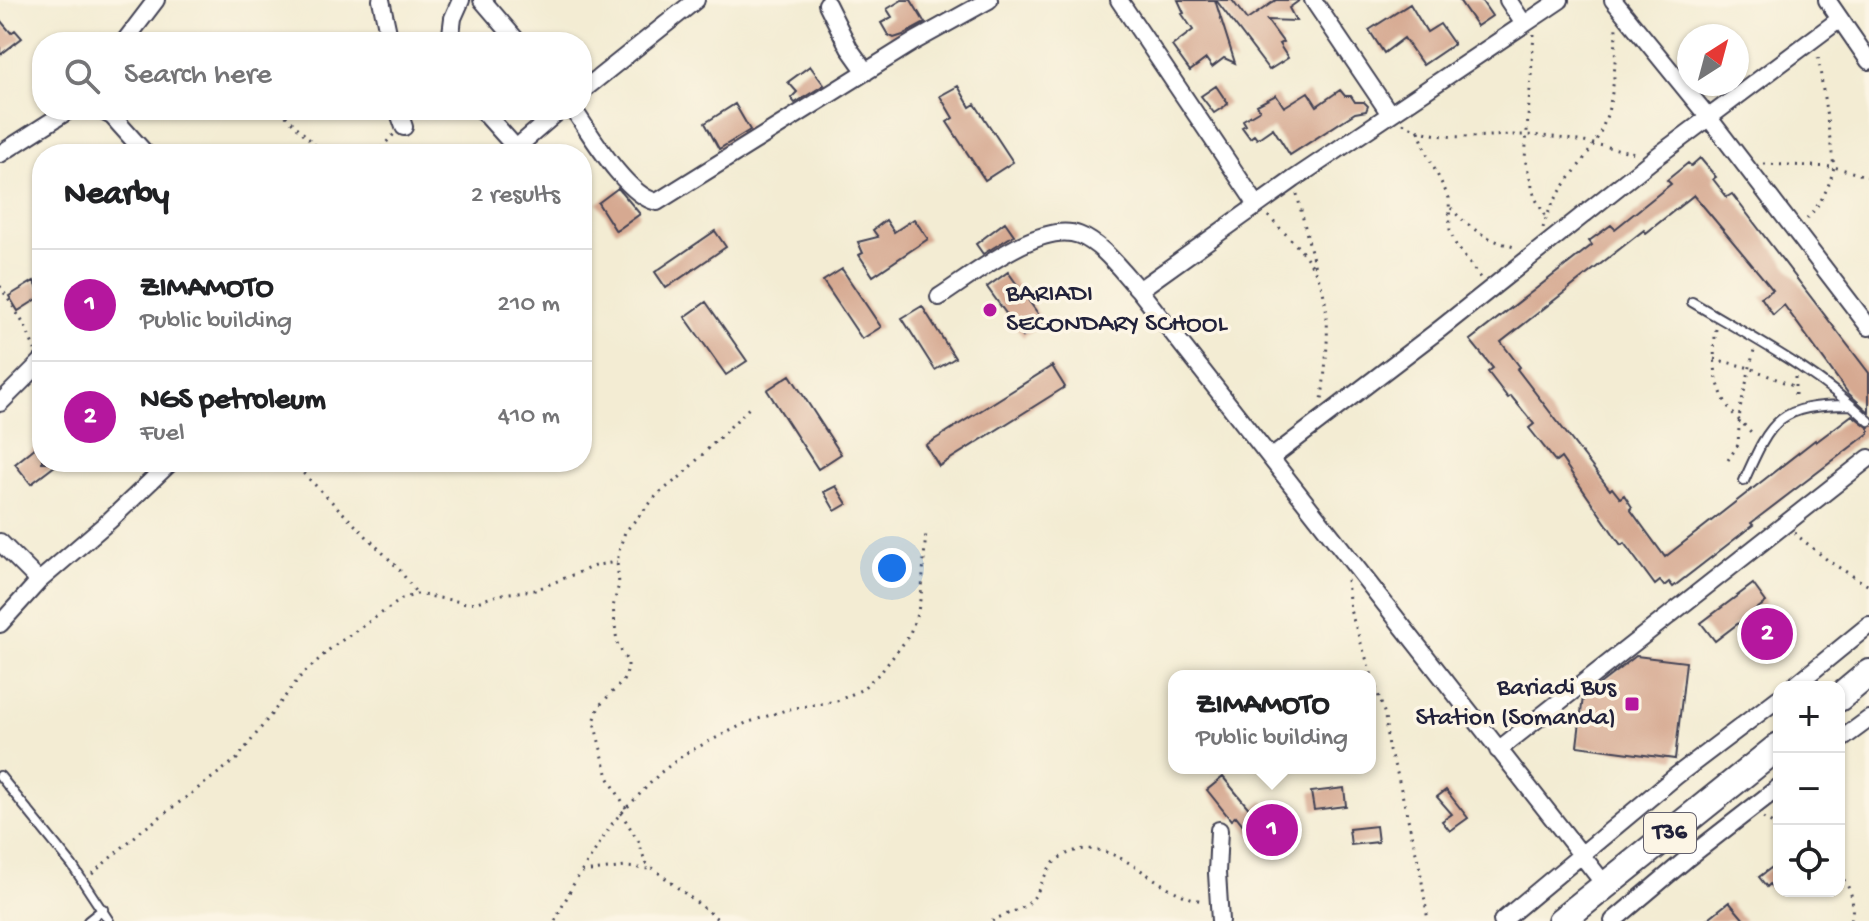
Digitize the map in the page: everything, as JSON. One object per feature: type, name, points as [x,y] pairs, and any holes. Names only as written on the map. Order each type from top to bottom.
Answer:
[{"type":"highway","points":[[1845,693],[1869,673]]},
{"type":"highway","name":"T36","points":[[1561,921],[1773,751]]},
{"type":"street","points":[[132,32],[156,0]]},
{"type":"street","points":[[381,0],[388,32]]},
{"type":"street","points":[[451,32],[453,18],[461,0]]},
{"type":"street","points":[[482,0],[509,32]]},
{"type":"street","points":[[592,83],[696,0]]},
{"type":"street","points":[[580,120],[599,149],[620,173],[650,200],[657,202],[866,72],[989,0]]},
{"type":"street","points":[[1119,0],[1257,205]]},
{"type":"street","points":[[1313,0],[1390,114]]},
{"type":"street","points":[[1508,0],[1530,20]]},
{"type":"street","points":[[1139,290],[1294,179],[1560,0]]},
{"type":"street","points":[[1827,0],[1869,61]]},
{"type":"street","points":[[1615,2],[1709,118],[1869,327]]},
{"type":"street","points":[[827,4],[849,48],[866,72]]},
{"type":"street","points":[[1271,458],[1656,157],[1840,19]]},
{"type":"street","points":[[0,154],[53,120]]},
{"type":"street","points":[[116,120],[137,144]]},
{"type":"street","points":[[402,120],[404,127]]},
{"type":"street","points":[[490,120],[508,144]]},
{"type":"street","points":[[521,144],[549,120]]},
{"type":"street","points":[[939,297],[1040,235],[1063,232],[1080,235],[1106,255],[1139,290],[1605,885]]},
{"type":"street","points":[[0,403],[32,371]]},
{"type":"street","points":[[1498,750],[1869,458]]},
{"type":"street","points":[[0,624],[39,581],[160,472]]},
{"type":"street","points":[[0,542],[39,581]]},
{"type":"street","points":[[1800,681],[1869,625]]},
{"type":"street","points":[[1502,921],[1676,776],[1773,703]]},
{"type":"street","points":[[1845,737],[1869,719]]},
{"type":"street","points":[[1613,921],[1773,792]]},
{"type":"street","points":[[1219,830],[1217,873],[1220,921]]},
{"type":"lane","points":[[1692,302],[1797,365],[1869,421]]},
{"type":"lane","points":[[1744,481],[1759,447],[1782,417],[1796,409],[1852,405]]},
{"type":"lane","points":[[0,776],[83,881],[109,921]]},
{"type":"lane","points":[[88,921],[103,909]]},
{"type":"path","points":[[1451,208],[1464,223],[1492,241],[1540,250],[1546,217],[1569,177],[1594,144],[1610,111],[1615,2]]},
{"type":"path","points":[[1530,20],[1525,135],[1528,177],[1546,217]]},
{"type":"path","points":[[1796,231],[1818,207],[1830,185],[1834,167],[1814,38]]},
{"type":"path","points":[[1390,114],[1419,131],[1458,138],[1525,135],[1594,144],[1656,157]]},
{"type":"path","points":[[290,120],[314,144]]},
{"type":"path","points":[[384,144],[404,127]]},
{"type":"path","points":[[1419,131],[1449,198],[1450,231],[1456,245],[1489,290]]},
{"type":"path","points":[[1744,163],[1834,167],[1869,177]]},
{"type":"path","points":[[1294,179],[1308,248],[1323,297],[1326,362],[1320,419]]},
{"type":"path","points":[[1257,205],[1306,257],[1317,274]]},
{"type":"path","points":[[0,286],[32,341]]},
{"type":"path","points":[[1718,318],[1713,348],[1723,398],[1751,431],[1759,447]]},
{"type":"path","points":[[1728,460],[1738,445],[1739,420],[1756,338]]},
{"type":"path","points":[[1714,359],[1750,368],[1793,386]]},
{"type":"path","points":[[1796,409],[1793,386],[1797,365]]},
{"type":"path","points":[[626,808],[608,777],[594,722],[599,706],[623,681],[628,670],[628,663],[617,643],[613,607],[619,584],[617,562],[625,532],[658,494],[680,477],[751,406]]},
{"type":"path","points":[[302,472],[399,569],[417,594]]},
{"type":"path","points":[[1785,526],[1830,562],[1869,586]]},
{"type":"path","points":[[555,921],[582,872],[621,813],[660,773],[686,753],[768,714],[837,701],[861,690],[882,671],[909,636],[918,611],[926,530]]},
{"type":"path","points":[[1349,560],[1346,594],[1370,670]]},
{"type":"path","points":[[83,881],[140,832],[237,759],[300,677],[331,648],[402,599],[417,594],[477,602],[501,594],[535,590],[585,570],[617,562]]},
{"type":"path","points":[[1376,688],[1385,715],[1388,748],[1420,869],[1428,921]]},
{"type":"path","points":[[621,813],[639,842],[645,862],[720,921]]},
{"type":"path","points":[[992,921],[1030,901],[1057,860],[1074,852],[1096,849],[1113,854],[1183,896],[1219,902]]},
{"type":"path","points":[[582,872],[626,867],[652,869]]},
{"type":"path","points":[[1845,881],[1854,904],[1851,921]]},
{"type":"building","points":[[902,0],[911,0],[925,23],[894,38],[888,35],[881,23],[892,17],[887,9]]},
{"type":"building","points":[[1178,0],[1215,0],[1235,63],[1224,58],[1212,67],[1206,59],[1190,71],[1172,46],[1193,30],[1182,14]]},
{"type":"building","points":[[1216,0],[1232,0],[1247,20],[1276,0],[1300,0],[1289,8],[1296,21],[1267,20],[1283,42],[1279,44],[1288,58],[1269,70]]},
{"type":"building","points":[[1459,0],[1481,0],[1492,16],[1477,26]]},
{"type":"building","points":[[1410,4],[1427,32],[1440,24],[1454,44],[1423,65],[1404,38],[1384,53],[1369,30]]},
{"type":"building","points":[[0,20],[11,33],[15,30],[22,38],[0,55]]},
{"type":"building","points":[[810,66],[824,85],[795,103],[791,98],[797,92],[788,82]]},
{"type":"building","points":[[958,86],[970,107],[975,104],[1013,162],[985,180],[947,122],[953,118],[940,96]]},
{"type":"building","points":[[1216,86],[1228,104],[1214,113],[1201,96]]},
{"type":"building","points":[[1340,90],[1355,102],[1364,102],[1368,106],[1366,111],[1355,113],[1290,155],[1273,128],[1257,139],[1254,135],[1250,138],[1242,127],[1246,125],[1243,120],[1260,110],[1257,105],[1276,95],[1284,107],[1308,92],[1317,106]]},
{"type":"building","points":[[735,104],[750,130],[719,149],[705,123]]},
{"type":"building","points":[[1700,158],[1727,197],[1732,194],[1869,373],[1869,412],[1848,393],[1784,305],[1773,315],[1761,297],[1773,290],[1694,195],[1646,233],[1644,230],[1501,342],[1520,367],[1517,369],[1610,490],[1612,488],[1620,498],[1624,495],[1632,507],[1630,509],[1665,557],[1815,440],[1852,415],[1869,428],[1869,433],[1673,587],[1669,582],[1664,586],[1660,581],[1655,585],[1624,543],[1621,545],[1561,458],[1556,462],[1529,428],[1534,424],[1488,372],[1493,368],[1470,340],[1592,245],[1589,241],[1611,225],[1615,229],[1671,184],[1667,180],[1688,163],[1691,166]]},
{"type":"building","points":[[618,188],[640,214],[616,231],[598,203]]},
{"type":"building","points":[[914,219],[928,239],[873,276],[859,255],[863,253],[858,242],[878,237],[873,230],[886,220],[894,232]]},
{"type":"building","points":[[1005,222],[1014,235],[983,254],[976,244]]},
{"type":"building","points":[[715,231],[726,247],[666,288],[655,272]]},
{"type":"building","points":[[842,269],[881,327],[862,339],[823,281]]},
{"type":"building","points":[[1008,272],[1044,322],[1023,337],[987,287]]},
{"type":"building","points":[[32,282],[32,302],[18,311],[9,296]]},
{"type":"building","points":[[706,302],[747,361],[726,375],[685,317]]},
{"type":"building","points":[[922,306],[955,358],[935,370],[902,318]]},
{"type":"building","points":[[1052,366],[1065,387],[939,466],[926,445]]},
{"type":"building","points":[[790,375],[841,454],[818,469],[767,390]]},
{"type":"building","points":[[32,450],[32,472],[47,472],[31,484],[15,464]]},
{"type":"building","points":[[836,486],[847,504],[835,511],[824,492]]},
{"type":"building","points":[[1753,584],[1766,602],[1715,641],[1701,623]]},
{"type":"building","name":"Bariadi Bus Station (Somanda)","points":[[1636,656],[1686,662],[1675,759],[1577,746],[1583,697]]},
{"type":"building","points":[[1223,777],[1251,811],[1263,801],[1286,830],[1262,849],[1236,816],[1231,820],[1207,790]]},
{"type":"building","points":[[1344,788],[1346,806],[1314,810],[1311,792]]},
{"type":"building","points":[[1446,790],[1468,818],[1450,831],[1442,821],[1452,814],[1437,797]]},
{"type":"building","points":[[1376,826],[1378,842],[1351,845],[1349,829]]},
{"type":"building","points":[[1773,866],[1773,887],[1770,884],[1767,887],[1759,877]]},
{"type":"building","points":[[1729,902],[1745,921],[1705,921]]},
{"type":"place","name":"BARIADI SECONDARY SCHOOL","points":[[990,310]]},
{"type":"place","name":"NGS petroleum","points":[[1767,634]]},
{"type":"place","name":"Bariadi Bus Station (Somanda)","points":[[1632,704]]},
{"type":"place","name":"ZIMAMOTO","points":[[1272,830]]}]
